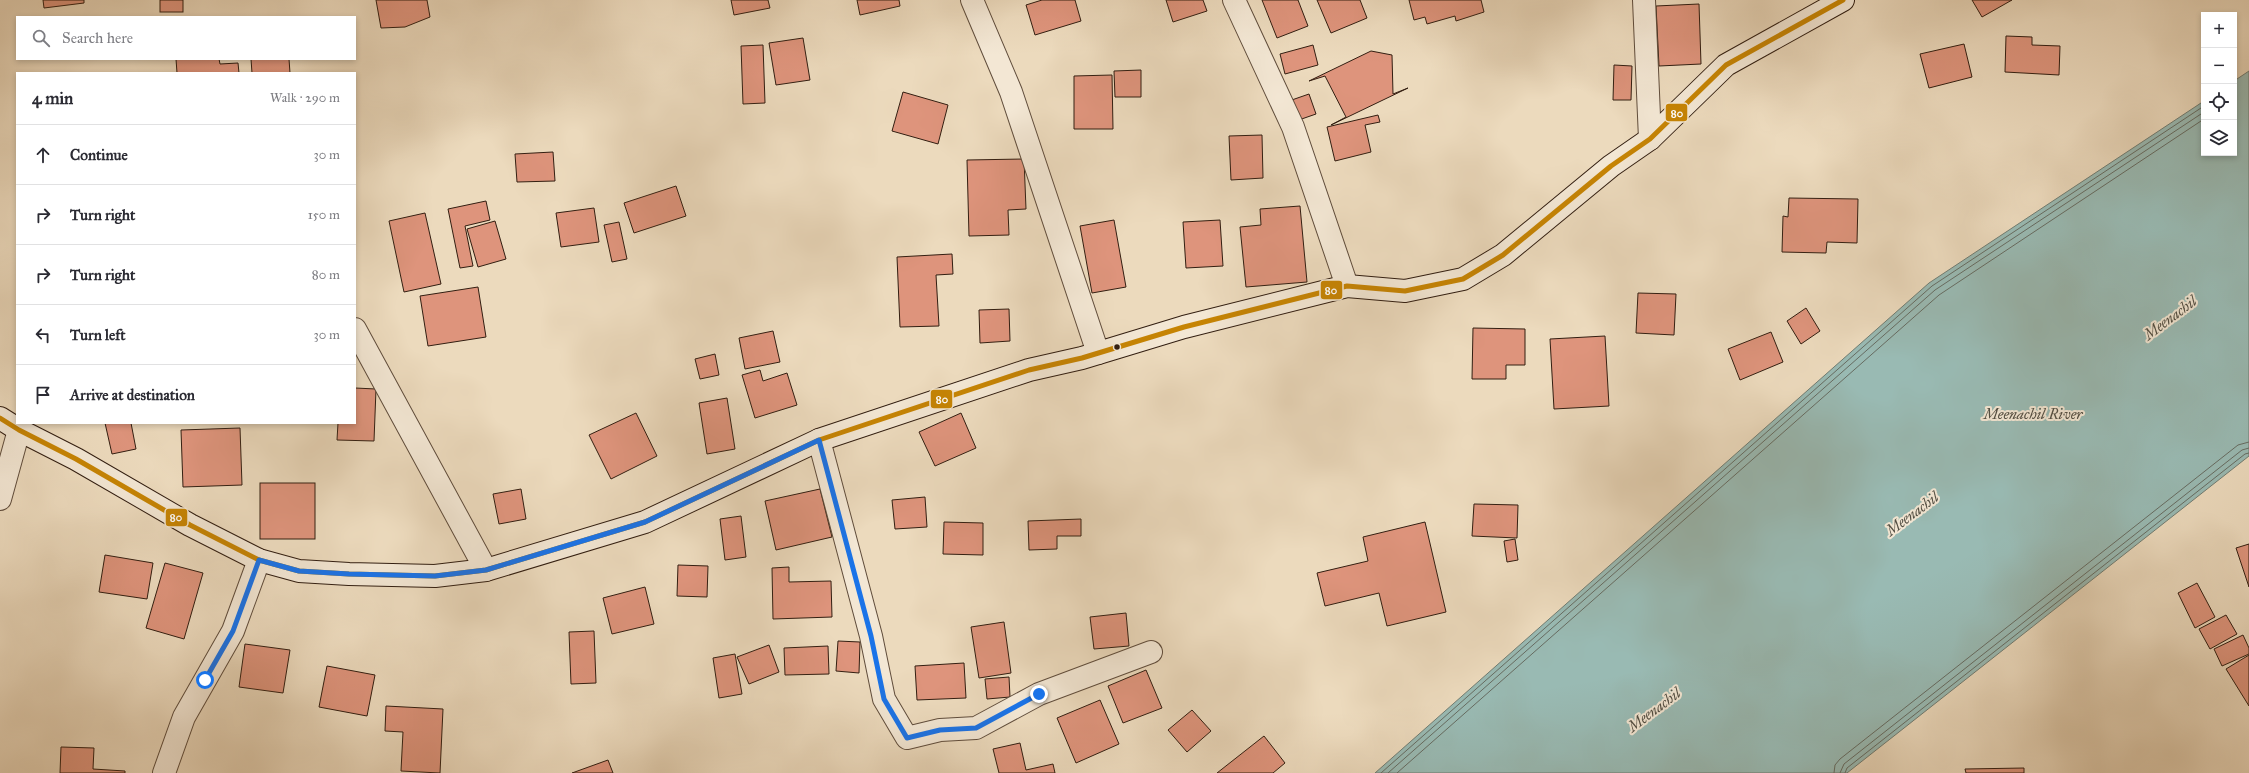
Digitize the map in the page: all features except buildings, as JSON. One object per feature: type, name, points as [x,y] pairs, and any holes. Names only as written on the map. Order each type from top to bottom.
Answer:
[{"type":"main road","points":[[972,0],[1011,92],[1098,353]]},
{"type":"main road","points":[[1234,0],[1293,127],[1347,286]]},
{"type":"main road","points":[[1644,0],[1650,139]]},
{"type":"main road","points":[[0,418],[19,430],[76,459],[190,525],[259,560],[299,571],[349,574],[435,576],[486,570],[645,522],[819,440],[1029,370],[1098,353],[1184,327],[1347,286],[1405,291],[1463,279],[1503,255],[1611,166],[1650,139],[1726,65],[1843,0]]},
{"type":"main road","points":[[356,331],[486,570]]},
{"type":"main road","points":[[0,499],[19,430]]},
{"type":"main road","points":[[819,440],[871,636],[884,699],[907,738],[940,730],[976,728],[1039,694],[1151,652]]},
{"type":"main road","points":[[164,773],[184,718],[233,631],[259,560]]},
{"type":"water","name":"Meenachil River","points":[[2249,71],[2249,456],[1847,773],[1375,773],[1929,283],[2201,103],[2201,156],[2237,156],[2237,79]]},
{"type":"transit line","name":"80","points":[[0,418],[19,430],[76,459],[190,525],[259,560],[299,571],[349,574],[435,576],[486,570],[645,522],[819,440],[1029,370],[1082,358],[1184,327],[1347,286],[1405,291],[1463,279],[1503,255],[1611,166],[1650,139],[1726,65],[1843,0]]},
{"type":"route","points":[[205,680],[233,631],[259,560],[299,571],[349,574],[435,576],[486,570],[645,522],[819,440],[871,636],[884,699],[907,738],[940,730],[976,728],[1039,694]]},
{"type":"water label","name":"Meenachil","points":[[2170,318]]},
{"type":"water label","name":"Meenachil","points":[[1912,514]]},
{"type":"water label","name":"Meenachil","points":[[1654,710]]}]
